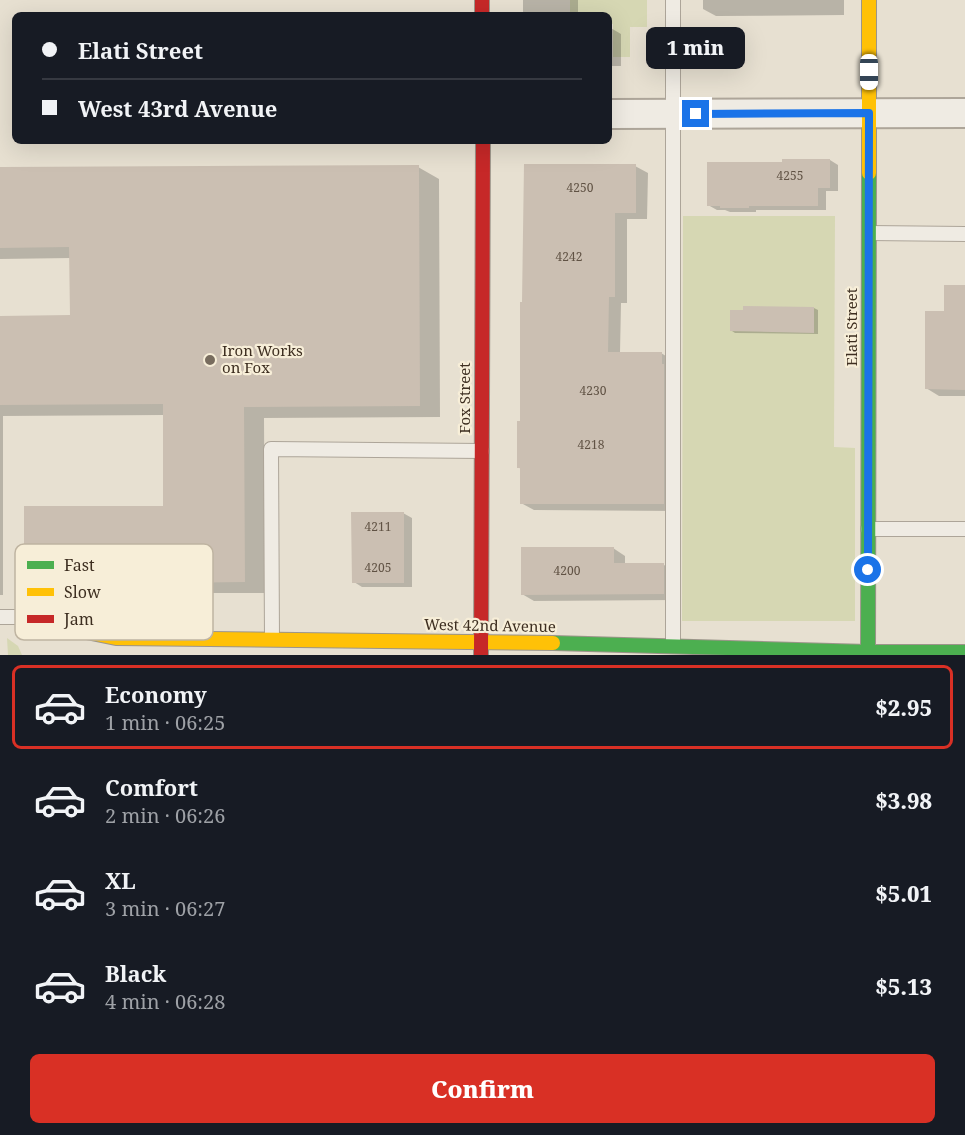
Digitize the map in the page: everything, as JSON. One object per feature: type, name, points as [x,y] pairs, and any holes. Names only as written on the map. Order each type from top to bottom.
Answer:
[{"type":"street","name":"Elati Street","points":[[869,0],[868,529],[870,654]]},
{"type":"street","points":[[612,114],[965,113]]},
{"type":"street","name":"Fox Street","points":[[481,648],[483,144]]},
{"type":"street","name":"West 42nd Avenue","points":[[213,638],[331,639],[481,648],[870,654],[965,652]]},
{"type":"lane","points":[[673,0],[673,651]]},
{"type":"lane","points":[[869,234],[965,234]]},
{"type":"lane","points":[[272,639],[272,449],[482,451]]},
{"type":"lane","points":[[868,529],[965,529]]},
{"type":"lane","points":[[227,638],[227,655]]},
{"type":"lane","points":[[331,639],[331,655]]},
{"type":"green space","points":[[570,0],[647,0],[647,27],[630,27],[630,57],[613,57],[612,12],[570,12]]},
{"type":"green space","points":[[683,216],[835,216],[834,447],[855,448],[855,621],[682,621]]},
{"type":"green space","points":[[7,638],[18,646],[22,655],[8,655]]},
{"type":"building","points":[[782,159],[830,159],[830,188],[818,188],[818,206],[720,208],[720,206],[707,206],[707,162],[782,162]]},
{"type":"building","points":[[524,164],[636,164],[636,213],[615,213],[615,297],[609,297],[608,352],[662,352],[662,364],[664,364],[664,504],[520,504],[517,421],[520,421],[520,302],[522,302]]},
{"type":"building","name":"Iron Works on Fox","points":[[419,165],[420,406],[244,407],[245,582],[213,582],[213,544],[24,544],[24,506],[163,506],[163,404],[0,405],[0,316],[70,315],[69,247],[0,248],[0,167]]},
{"type":"building","points":[[944,285],[965,285],[965,390],[925,389],[925,311],[944,311]]},
{"type":"building","points":[[743,306],[814,307],[814,333],[730,331],[730,310],[743,310]]},
{"type":"building","points":[[351,512],[404,512],[404,583],[352,583]]},
{"type":"building","points":[[521,547],[614,547],[614,563],[664,563],[664,594],[521,595]]},
{"type":"traffic: fast","points":[[868,655],[869,173]]},
{"type":"traffic: fast","points":[[553,643],[868,652],[965,652]]},
{"type":"traffic: slow","points":[[869,0],[869,173]]},
{"type":"traffic: slow","points":[[213,639],[553,643]]},
{"type":"traffic: jam","points":[[482,0],[482,12]]},
{"type":"traffic: jam","points":[[481,655],[483,144]]},
{"type":"place","name":"Iron Works on Fox","points":[[210,360]]},
{"type":"route","points":[[696,114],[869,113],[868,570]]}]
